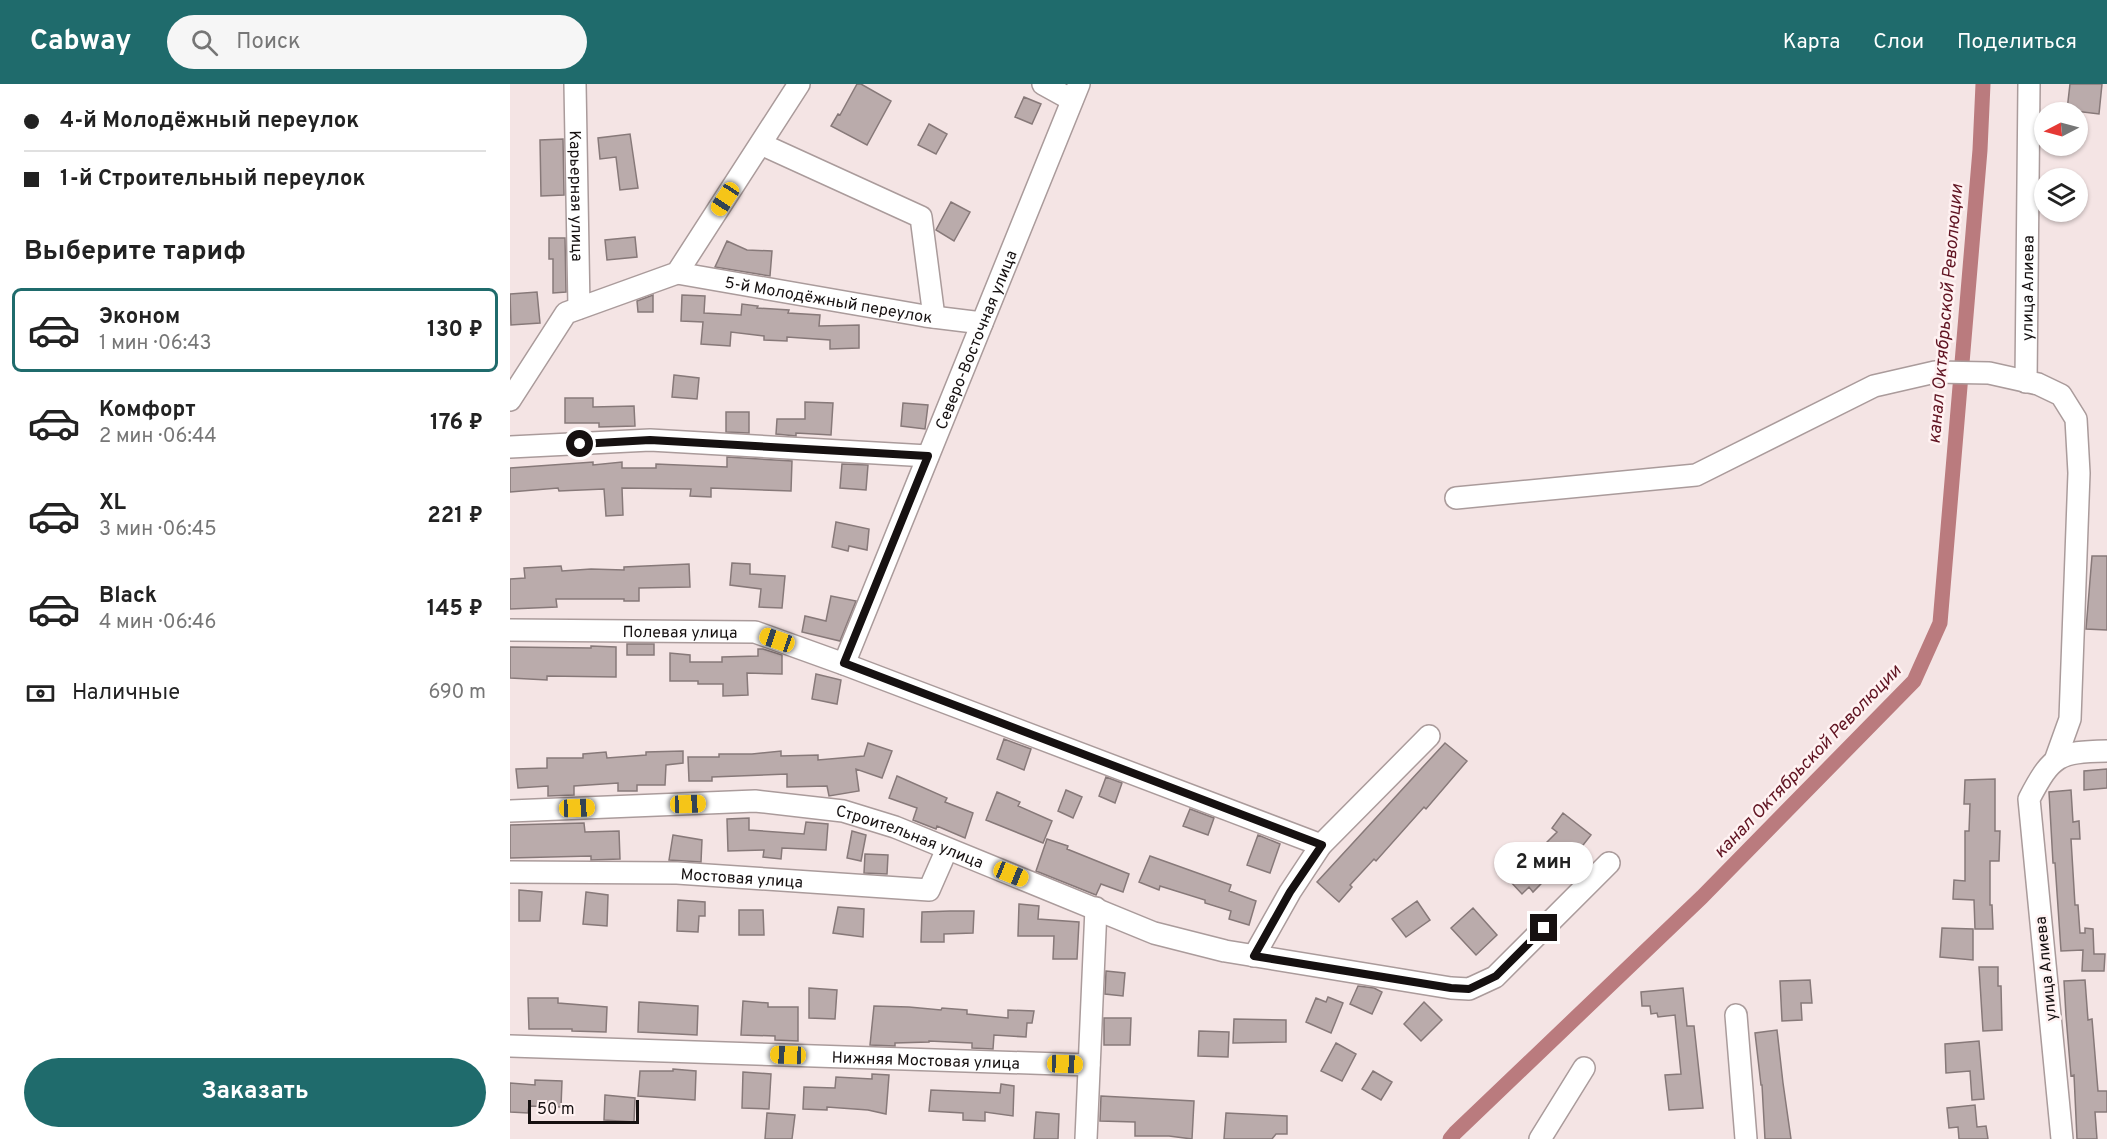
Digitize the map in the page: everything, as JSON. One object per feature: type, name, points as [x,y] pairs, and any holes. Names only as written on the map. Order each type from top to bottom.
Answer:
[{"type":"street","name":"Карьерная улица","points":[[575,84],[579,308]]},
{"type":"street","points":[[510,400],[566,313],[676,273],[799,84]]},
{"type":"street","points":[[1043,84],[1076,92]]},
{"type":"street","name":"улица Алиева","points":[[2026,382],[2030,84]]},
{"type":"street","name":"Северо-Восточная улица","points":[[844,663],[1076,92]]},
{"type":"street","points":[[761,144],[921,217],[934,317]]},
{"type":"street","name":"5-й Молодёжный переулок","points":[[676,273],[934,317],[982,323]]},
{"type":"street","points":[[1456,498],[1696,475],[1874,386],[1935,372],[1989,373],[2026,382],[2061,395],[2076,419],[2079,473],[2070,719],[2056,758]]},
{"type":"street","points":[[510,447],[650,440],[928,456]]},
{"type":"street","name":"Полевая улица","points":[[510,630],[755,632],[844,663],[1322,845]]},
{"type":"street","points":[[1254,956],[1290,892],[1322,845],[1429,736]]},
{"type":"street","points":[[2056,758],[2078,752],[2107,751]]},
{"type":"street","name":"улица Алиева","points":[[2056,758],[2043,771],[2029,799],[2062,1139]]},
{"type":"street","name":"Строительная улица","points":[[510,811],[755,801],[843,811],[895,827],[1154,933],[1225,951],[1469,989],[1496,976],[1609,863]]},
{"type":"street","name":"Мостовая улица","points":[[510,872],[677,873],[929,890],[947,849]]},
{"type":"street","points":[[1086,1139],[1096,908]]},
{"type":"street","points":[[1736,1016],[1746,1139]]},
{"type":"street","name":"Нижняя Мостовая улица","points":[[510,1046],[1089,1065]]},
{"type":"street","points":[[1540,1139],[1584,1068]]},
{"type":"building","points":[[857,84],[891,101],[867,145],[831,126],[838,114],[840,115]]},
{"type":"building","points":[[2070,84],[2102,84],[2099,114],[2088,113],[2088,102],[2068,102]]},
{"type":"building","points":[[1024,97],[1041,104],[1032,124],[1015,117]]},
{"type":"building","points":[[929,124],[947,134],[936,154],[918,145]]},
{"type":"building","points":[[630,134],[638,188],[620,190],[616,157],[600,159],[598,138]]},
{"type":"building","points":[[563,139],[564,195],[541,196],[540,140]]},
{"type":"building","points":[[951,202],[970,212],[954,241],[936,230]]},
{"type":"building","points":[[635,237],[637,257],[607,260],[605,240]]},
{"type":"building","points":[[549,238],[565,238],[566,292],[553,293],[553,259],[549,259]]},
{"type":"building","points":[[727,241],[747,250],[772,251],[770,276],[715,267]]},
{"type":"building","points":[[537,292],[540,323],[511,325],[510,294]]},
{"type":"building","points":[[653,295],[653,312],[638,312],[637,301]]},
{"type":"building","points":[[682,295],[705,296],[704,313],[741,315],[742,304],[758,306],[757,308],[789,310],[788,313],[820,315],[819,326],[859,325],[859,348],[830,349],[830,340],[787,337],[787,341],[764,340],[764,336],[731,332],[730,346],[701,344],[703,322],[681,321]]},
{"type":"building","points":[[674,375],[699,378],[697,399],[672,397]]},
{"type":"building","points":[[565,398],[593,398],[593,407],[634,406],[635,426],[599,427],[599,423],[565,423]]},
{"type":"building","points":[[805,402],[833,403],[831,435],[776,434],[777,419],[805,419]]},
{"type":"building","points":[[903,403],[928,405],[925,429],[901,426]]},
{"type":"building","points":[[726,412],[749,412],[749,433],[726,432]]},
{"type":"building","points":[[727,457],[792,461],[791,491],[711,488],[711,497],[690,496],[691,489],[622,488],[623,515],[606,516],[604,489],[559,491],[558,488],[510,492],[510,468],[593,462],[593,465],[622,462],[622,468],[656,468],[656,464],[727,467]]},
{"type":"building","points":[[842,464],[868,465],[866,490],[840,488]]},
{"type":"building","points":[[836,522],[869,529],[867,550],[849,546],[848,551],[832,547]]},
{"type":"building","points":[[2092,556],[2107,556],[2107,630],[2086,629]]},
{"type":"building","points":[[732,563],[750,564],[750,574],[785,576],[782,608],[759,607],[761,589],[730,585]]},
{"type":"building","points":[[689,564],[690,587],[639,588],[639,601],[556,599],[557,607],[510,609],[510,579],[525,578],[524,568],[561,566],[562,571],[624,570],[624,567]]},
{"type":"building","points":[[831,596],[856,601],[840,641],[802,632],[805,616],[826,621]]},
{"type":"building","points":[[627,644],[654,644],[654,655],[627,655]]},
{"type":"building","points":[[591,646],[616,647],[616,677],[547,676],[547,680],[510,678],[510,647],[591,648]]},
{"type":"building","points":[[758,649],[782,655],[782,674],[747,673],[748,695],[723,696],[723,684],[670,681],[670,653],[690,655],[690,662],[722,662],[722,657],[758,656]]},
{"type":"building","points":[[816,674],[841,680],[837,704],[812,699]]},
{"type":"building","points":[[1004,739],[1031,749],[1024,770],[997,759]]},
{"type":"building","points":[[868,743],[892,751],[882,778],[856,769],[859,791],[829,796],[827,786],[787,787],[787,774],[712,777],[712,781],[689,781],[688,757],[719,757],[719,754],[781,751],[781,756],[818,755],[818,760],[864,756]]},
{"type":"building","points":[[1445,743],[1467,761],[1426,809],[1424,807],[1376,861],[1374,859],[1350,885],[1352,887],[1339,902],[1317,882]]},
{"type":"building","points":[[683,751],[683,763],[666,765],[665,785],[637,785],[637,791],[618,791],[618,783],[574,786],[574,795],[548,796],[548,786],[518,788],[516,769],[547,768],[547,758],[583,758],[583,754],[606,752],[607,758],[646,755],[646,752]]},
{"type":"building","points":[[2107,769],[2107,788],[2084,790],[2084,771]]},
{"type":"building","points":[[897,776],[947,798],[945,802],[973,813],[965,838],[937,826],[936,829],[913,820],[917,808],[889,798]]},
{"type":"building","points":[[1106,777],[1122,783],[1115,803],[1099,796]]},
{"type":"building","points":[[1995,779],[1995,831],[2000,831],[1999,861],[1990,861],[1990,905],[1992,905],[1993,929],[1975,929],[1974,900],[1953,899],[1954,880],[1965,881],[1965,831],[1969,831],[1970,804],[1964,804],[1965,780]]},
{"type":"building","points":[[1066,790],[1082,797],[1073,818],[1058,811]]},
{"type":"building","points":[[2071,790],[2073,822],[2079,821],[2080,839],[2071,839],[2075,905],[2078,905],[2080,933],[2085,933],[2085,928],[2093,929],[2094,954],[2105,954],[2104,971],[2082,971],[2083,950],[2061,951],[2049,792]]},
{"type":"building","points":[[997,792],[1020,802],[1018,806],[1052,821],[1043,843],[986,820]]},
{"type":"building","points":[[1190,809],[1214,818],[1208,835],[1183,826]]},
{"type":"building","points":[[1563,813],[1591,835],[1580,849],[1577,847],[1533,892],[1529,887],[1522,894],[1509,880],[1557,832],[1552,828]]},
{"type":"building","points":[[749,818],[749,830],[804,834],[806,822],[828,824],[826,850],[782,848],[781,859],[763,857],[764,850],[728,851],[727,819]]},
{"type":"building","points":[[584,823],[585,832],[619,831],[620,859],[591,860],[591,856],[510,858],[510,825]]},
{"type":"building","points":[[852,831],[866,835],[861,861],[847,858]]},
{"type":"building","points":[[673,835],[702,840],[701,862],[669,860]]},
{"type":"building","points":[[1258,835],[1280,844],[1270,873],[1247,865]]},
{"type":"building","points":[[1047,839],[1068,846],[1067,849],[1129,874],[1123,892],[1101,884],[1096,895],[1036,871]]},
{"type":"building","points":[[865,854],[888,855],[887,874],[864,873]]},
{"type":"building","points":[[1150,856],[1231,885],[1229,891],[1256,901],[1249,925],[1229,919],[1231,911],[1205,903],[1205,900],[1160,886],[1159,890],[1139,882]]},
{"type":"building","points":[[519,890],[542,892],[540,921],[519,921]]},
{"type":"building","points":[[586,892],[608,895],[607,926],[583,924]]},
{"type":"building","points":[[678,900],[705,902],[705,916],[699,916],[698,932],[677,931]]},
{"type":"building","points":[[1417,901],[1430,920],[1406,937],[1392,919]]},
{"type":"building","points":[[1019,904],[1039,906],[1038,919],[1079,922],[1077,959],[1053,959],[1054,936],[1018,936]]},
{"type":"building","points":[[838,907],[864,909],[863,937],[833,933]]},
{"type":"building","points":[[1473,908],[1497,935],[1476,955],[1451,928]]},
{"type":"building","points":[[739,910],[763,910],[764,935],[739,935]]},
{"type":"building","points":[[974,911],[973,933],[944,934],[944,942],[921,942],[922,912]]},
{"type":"building","points":[[1942,928],[1973,929],[1973,960],[1940,957]]},
{"type":"building","points":[[1979,967],[1998,967],[2002,1030],[1983,1031]]},
{"type":"building","points":[[1106,971],[1125,973],[1123,996],[1105,994]]},
{"type":"building","points":[[1810,980],[1812,1003],[1801,1003],[1802,1020],[1782,1021],[1780,981]]},
{"type":"building","points":[[2085,980],[2088,1020],[2092,1019],[2098,1091],[2107,1091],[2107,1112],[2095,1112],[2097,1139],[2077,1139],[2074,1075],[2071,1076],[2066,1016],[2064,981]]},
{"type":"building","points":[[1358,986],[1374,988],[1382,992],[1372,1014],[1350,1004]]},
{"type":"building","points":[[809,988],[837,990],[835,1019],[809,1018]]},
{"type":"building","points":[[1683,988],[1687,1026],[1694,1026],[1703,1108],[1669,1110],[1665,1075],[1681,1074],[1675,1015],[1658,1017],[1657,1013],[1651,1014],[1650,1006],[1642,1006],[1641,992]]},
{"type":"building","points":[[1328,997],[1343,1003],[1331,1033],[1306,1022],[1316,998],[1326,1002]]},
{"type":"building","points":[[528,998],[558,998],[558,1003],[607,1007],[606,1032],[529,1029]]},
{"type":"building","points":[[743,1001],[768,1003],[768,1007],[798,1007],[798,1041],[775,1040],[775,1036],[741,1035]]},
{"type":"building","points":[[639,1002],[698,1006],[697,1035],[638,1032]]},
{"type":"building","points":[[1424,1002],[1442,1020],[1421,1041],[1404,1024]]},
{"type":"building","points":[[874,1006],[967,1010],[967,1014],[1008,1018],[1008,1010],[1034,1011],[1032,1023],[1027,1023],[1026,1037],[994,1035],[993,1049],[972,1048],[972,1043],[929,1041],[895,1043],[895,1046],[870,1045]]},
{"type":"building","points":[[1104,1018],[1131,1018],[1130,1045],[1104,1045]]},
{"type":"building","points":[[1234,1019],[1286,1020],[1286,1042],[1233,1043]]},
{"type":"building","points":[[1777,1030],[1791,1139],[1765,1139],[1762,1085],[1755,1033]]},
{"type":"building","points":[[1199,1031],[1229,1032],[1228,1057],[1198,1056]]},
{"type":"building","points":[[1979,1041],[1984,1099],[1972,1100],[1970,1071],[1946,1073],[1945,1044]]},
{"type":"building","points":[[1336,1043],[1356,1054],[1342,1081],[1321,1071]]},
{"type":"building","points":[[673,1069],[696,1071],[695,1100],[638,1096],[640,1071],[673,1071]]},
{"type":"building","points":[[1373,1071],[1392,1082],[1381,1100],[1362,1089]]},
{"type":"building","points":[[743,1072],[771,1074],[769,1109],[742,1108]]},
{"type":"building","points":[[872,1074],[889,1075],[886,1114],[868,1110],[827,1107],[827,1110],[803,1109],[804,1087],[835,1088],[836,1077],[872,1079]]},
{"type":"building","points":[[535,1080],[562,1081],[561,1107],[529,1106],[528,1113],[510,1112],[510,1083],[535,1085]]},
{"type":"building","points":[[1001,1084],[1014,1086],[1013,1116],[985,1112],[985,1121],[963,1120],[963,1113],[929,1111],[931,1090],[1000,1093]]},
{"type":"building","points":[[605,1095],[635,1098],[634,1122],[604,1120]]},
{"type":"building","points":[[1101,1096],[1194,1101],[1192,1139],[1135,1136],[1135,1122],[1100,1121]]},
{"type":"building","points":[[1975,1105],[1977,1127],[1986,1126],[1988,1139],[1959,1139],[1958,1127],[1949,1128],[1947,1108]]},
{"type":"building","points":[[1036,1112],[1059,1114],[1058,1139],[1034,1139]]},
{"type":"building","points":[[767,1113],[795,1115],[792,1139],[765,1139]]},
{"type":"building","points":[[1226,1113],[1287,1116],[1287,1134],[1276,1134],[1272,1139],[1224,1139]]},
{"type":"waterway","name":"канал Октябрьской Революции","points":[[1450,1139],[1702,897],[1914,681],[1940,623],[1980,150],[1983,84]]},
{"type":"route","points":[[580,444],[650,440],[928,456],[844,663],[1322,845],[1290,892],[1254,956],[1469,989],[1496,976],[1544,928]]}]
